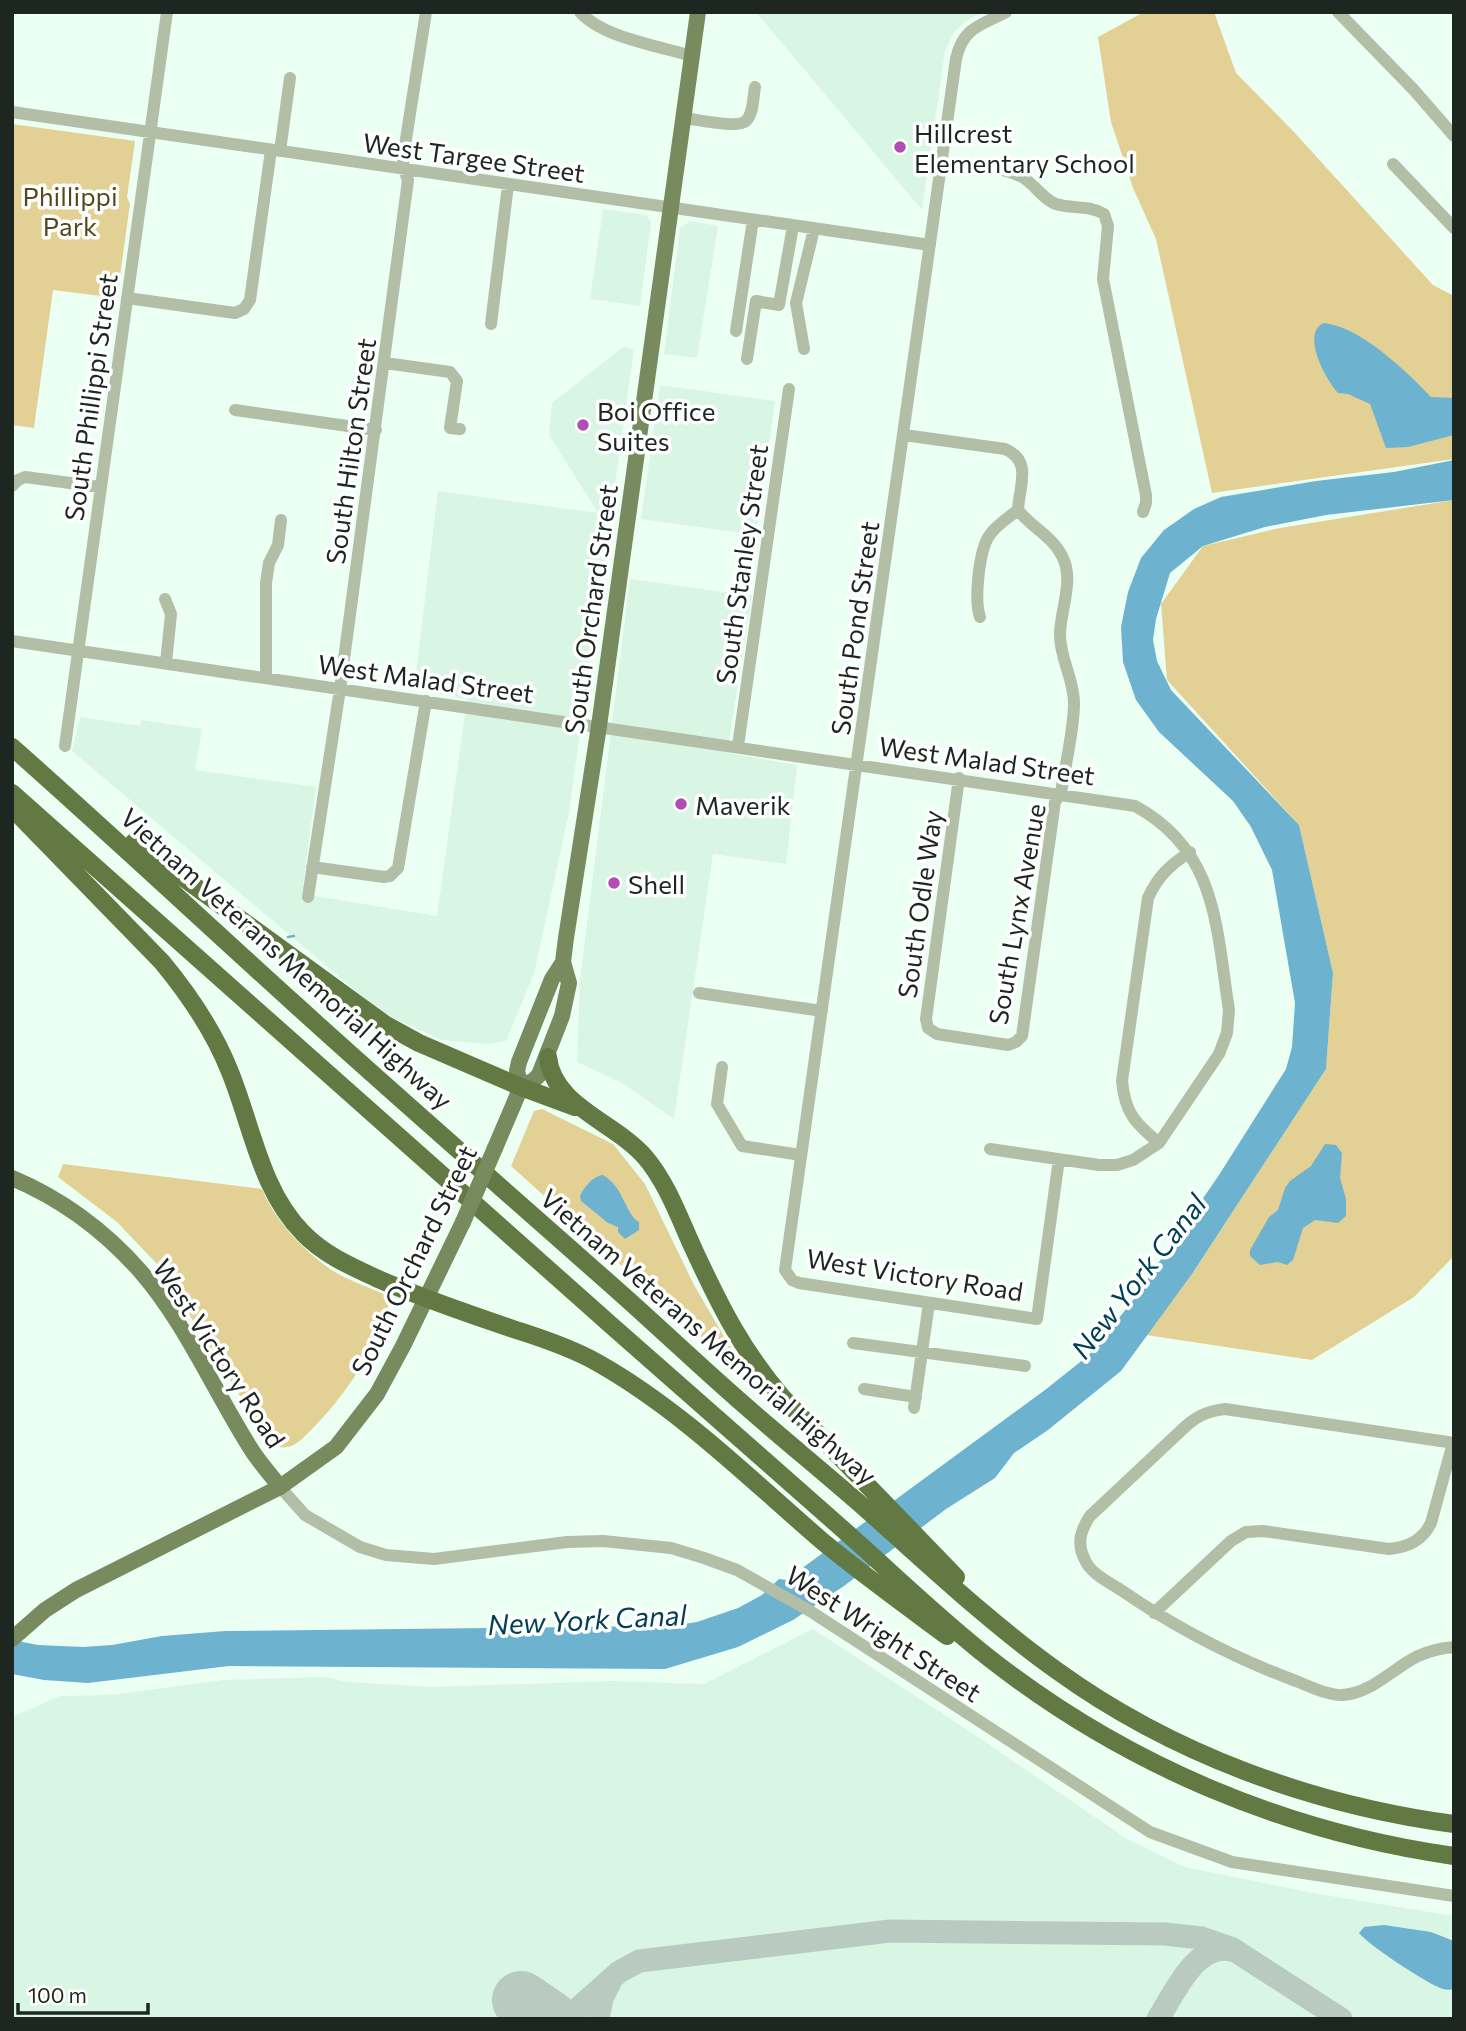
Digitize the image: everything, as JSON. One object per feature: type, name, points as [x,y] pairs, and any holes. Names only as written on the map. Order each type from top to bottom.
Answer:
[{"type":"highway","name":"Vietnam Veterans Memorial Highway","points":[[12,747],[738,1400],[865,1509],[916,1544]]},
{"type":"highway","points":[[46,777],[386,1025],[419,1043],[584,1111],[616,1130],[646,1158],[666,1189],[723,1310],[740,1343],[759,1370],[881,1498],[916,1544],[1008,1634],[1096,1697],[1170,1738],[1234,1767],[1351,1805],[1392,1815],[1454,1824]]},
{"type":"highway","name":"Vietnam Veterans Memorial Highway","points":[[12,793],[989,1658],[1064,1712],[1126,1749],[1183,1778],[1265,1810],[1348,1835],[1454,1856]]},
{"type":"highway","points":[[12,808],[162,962],[196,1007],[231,1073],[271,1187],[283,1210],[316,1245],[334,1258],[426,1298],[595,1360],[638,1386],[870,1579],[966,1650],[1064,1712]]},
{"type":"highway","points":[[548,1057],[554,1079],[563,1092],[584,1111]]},
{"type":"main road","name":"South Orchard Street","points":[[12,1639],[45,1610],[76,1590],[280,1487],[336,1447],[377,1394],[463,1222],[521,1087],[517,1071],[519,1062],[552,979],[563,962],[599,726],[698,12]]},
{"type":"main road","name":"South Orchard Street","points":[[521,1087],[534,1080],[548,1057],[562,1016],[569,983],[563,962]]},
{"type":"main road","name":"West Victory Road","points":[[12,1178],[33,1186],[83,1217],[141,1272],[173,1315],[252,1451],[280,1487]]},
{"type":"street","name":"South Phillippi Street","points":[[65,746],[167,12]]},
{"type":"street","name":"South Hilton Street","points":[[308,897],[385,363],[408,180],[403,159],[426,12]]},
{"type":"street","points":[[580,12],[587,20],[610,32],[692,56]]},
{"type":"street","name":"South Pond Street","points":[[788,1274],[785,1263],[960,45],[975,27],[1006,12]]},
{"type":"street","points":[[1338,12],[1413,89],[1454,136]]},
{"type":"street","points":[[127,298],[235,313],[244,309],[250,300],[289,78]]},
{"type":"street","points":[[683,118],[738,125],[747,120],[751,112],[755,87]]},
{"type":"street","name":"West Targee Street","points":[[12,112],[930,245]]},
{"type":"street","points":[[941,163],[1005,171],[1023,177],[1046,198],[1057,204],[1093,209],[1104,214],[1108,226],[1103,279],[1146,495],[1143,512]]},
{"type":"street","points":[[1393,164],[1454,229]]},
{"type":"street","points":[[491,324],[508,185]]},
{"type":"street","points":[[736,331],[753,220]]},
{"type":"street","points":[[747,359],[756,302],[779,304],[793,226]]},
{"type":"street","points":[[804,349],[796,303],[814,229]]},
{"type":"street","points":[[385,363],[450,372],[457,381],[450,428],[460,429]]},
{"type":"street","name":"South Stanley Street","points":[[738,747],[789,388]]},
{"type":"street","points":[[235,410],[376,430]]},
{"type":"street","points":[[904,435],[1005,449],[1019,458],[1023,471],[1018,510],[993,530],[987,539],[977,595],[980,617]]},
{"type":"street","points":[[12,486],[25,477],[100,487]]},
{"type":"street","name":"South Lynx Avenue","points":[[1016,1042],[1022,1036],[1055,802],[1061,793],[1074,705],[1072,684],[1062,655],[1060,634],[1068,581],[1064,558],[1052,541],[1018,510]]},
{"type":"street","points":[[266,678],[266,583],[269,563],[278,545],[281,520]]},
{"type":"street","points":[[165,599],[171,614],[166,663]]},
{"type":"street","name":"West Malad Street","points":[[12,641],[1061,793],[1135,806],[1152,815],[1190,852]]},
{"type":"street","points":[[312,867],[384,877],[395,873],[426,701]]},
{"type":"street","name":"South Odle Way","points":[[959,779],[926,1019],[928,1028],[937,1034],[1008,1045],[1016,1042]]},
{"type":"street","points":[[990,1149],[1117,1165],[1133,1160],[1159,1143],[1219,1054],[1229,1022],[1229,1010],[1212,902],[1190,852],[1168,867],[1155,883],[1148,898],[1122,1081],[1127,1109],[1136,1124],[1159,1143]]},
{"type":"street","points":[[699,993],[822,1011]]},
{"type":"street","points":[[722,1067],[717,1104],[742,1146],[801,1155]]},
{"type":"street","name":"West Victory Road","points":[[788,1274],[799,1283],[1037,1319],[1059,1159]]},
{"type":"street","points":[[864,1389],[915,1402],[929,1303]]},
{"type":"street","points":[[853,1343],[1025,1366]]},
{"type":"street","points":[[1154,1613],[1231,1541],[1246,1532],[1264,1531],[1389,1549],[1404,1548],[1416,1541],[1431,1523],[1453,1443],[1225,1409],[1209,1411],[1197,1417],[1090,1516],[1082,1529],[1080,1544],[1085,1562],[1154,1613],[1189,1634],[1254,1665],[1328,1693],[1342,1695],[1368,1688],[1422,1654],[1454,1647]]},
{"type":"street","name":"West Wright Street","points":[[280,1487],[305,1515],[326,1529],[360,1547],[386,1555],[434,1559],[566,1542],[637,1543],[671,1548],[704,1558],[737,1570],[810,1611],[1150,1832],[1232,1862],[1454,1896]]},
{"type":"shaded area","name":"Hillcrest Elementary School","points":[[756,12],[983,12],[966,21],[954,32],[945,51],[922,210]]},
{"type":"shaded area","points":[[603,209],[647,215],[651,223],[640,306],[590,299]]},
{"type":"shaded area","points":[[690,221],[718,226],[697,358],[664,354],[680,228]]},
{"type":"shaded area","points":[[623,347],[634,349],[569,812],[534,974],[506,1041],[488,1044],[442,1040],[381,1012],[72,751],[80,717],[140,726],[141,720],[202,729],[195,770],[316,787],[302,894],[437,916],[467,699],[414,689],[438,491],[598,513],[549,435],[552,403]]},
{"type":"shaded area","points":[[660,385],[775,401],[756,535],[641,519]]},
{"type":"shaded area","points":[[630,579],[752,596],[727,753],[797,765],[786,864],[713,854],[674,1119],[622,1083],[577,1062],[580,980]]},
{"type":"shaded area","points":[[813,1629],[1127,1839],[1185,1867],[1318,1894],[1454,1916],[1454,2019],[12,2019],[12,1717],[60,1696],[110,1695],[223,1680],[324,1677],[348,1682],[430,1687],[613,1681],[704,1684]]},
{"type":"green space","points":[[1144,12],[1214,12],[1236,73],[1294,132],[1433,285],[1454,296],[1454,459],[1212,493],[1156,239],[1133,188],[1111,122],[1098,37]]},
{"type":"green space","name":"Phillippi Park","points":[[12,124],[135,141],[127,197],[130,204],[117,298],[53,290],[34,428],[12,425]]},
{"type":"green space","points":[[1454,500],[1454,1256],[1414,1297],[1312,1360],[1146,1335],[1192,1274],[1326,1069],[1333,973],[1299,825],[1167,680],[1161,604],[1203,546],[1280,528]]},
{"type":"green space","points":[[542,1109],[613,1144],[645,1184],[694,1285],[750,1381],[511,1166],[534,1111]]},
{"type":"green space","points":[[63,1164],[262,1189],[282,1223],[309,1253],[337,1273],[386,1295],[391,1302],[387,1309],[390,1312],[389,1322],[344,1392],[302,1439],[294,1445],[281,1447],[267,1439],[159,1266],[117,1222],[58,1177]]},
{"type":"water","points":[[1324,323],[1338,326],[1368,341],[1396,363],[1431,397],[1454,398],[1454,435],[1408,447],[1386,448],[1370,404],[1348,394],[1338,393],[1322,368],[1317,357],[1314,336],[1317,328]]},
{"type":"water","points":[[1454,460],[1454,500],[1326,515],[1265,527],[1203,546],[1170,573],[1156,619],[1153,640],[1157,661],[1171,690],[1299,825],[1333,973],[1326,1069],[1192,1274],[1121,1371],[1048,1430],[1014,1453],[995,1478],[946,1509],[844,1586],[793,1620],[738,1647],[665,1669],[229,1666],[88,1683],[44,1680],[12,1674],[12,1640],[38,1645],[83,1647],[225,1631],[670,1626],[697,1622],[738,1608],[762,1595],[779,1579],[786,1580],[1089,1355],[1131,1303],[1219,1175],[1286,1069],[1292,1047],[1295,1003],[1272,870],[1251,827],[1233,801],[1159,732],[1136,700],[1123,662],[1121,627],[1128,592],[1141,558],[1164,530],[1194,509],[1221,497],[1316,481],[1394,472]]},
{"type":"water","points":[[1325,1144],[1336,1145],[1342,1153],[1340,1178],[1346,1199],[1346,1216],[1338,1223],[1315,1220],[1303,1228],[1293,1260],[1287,1265],[1278,1262],[1260,1265],[1250,1256],[1250,1250],[1269,1217],[1278,1210],[1285,1188],[1290,1181],[1311,1166]]},
{"type":"water","points":[[603,1175],[616,1186],[630,1213],[639,1222],[639,1230],[625,1239],[618,1232],[618,1227],[608,1223],[581,1201],[580,1196],[586,1186],[596,1177]]},
{"type":"water","points":[[1384,1925],[1431,1932],[1454,1941],[1454,1989],[1443,1989],[1424,1980],[1359,1933],[1364,1927]]},
{"type":"waterway","points":[[288,937],[294,936]]},
{"type":"taxiway","points":[[566,2019],[619,1972],[639,1961],[890,1931],[1164,1934],[1202,1938],[1231,1948],[1341,2019]]},
{"type":"taxiway","points":[[1158,2019],[1187,1972],[1197,1962],[1218,1950],[1231,1950]]},
{"type":"taxiway","points":[[598,2019],[602,1998],[610,1982]]},
{"type":"runway","points":[[521,2000],[549,2019]]},
{"type":"place","name":"Hillcrest Elementary School","points":[[900,147]]},
{"type":"place","name":"Boi Office Suites","points":[[583,425]]},
{"type":"place","name":"Maverik","points":[[681,804]]},
{"type":"place","name":"Shell","points":[[614,883]]},
{"type":"water label","name":"New York Canal","points":[[1138,1276]]},
{"type":"water label","name":"New York Canal","points":[[587,1619]]}]
